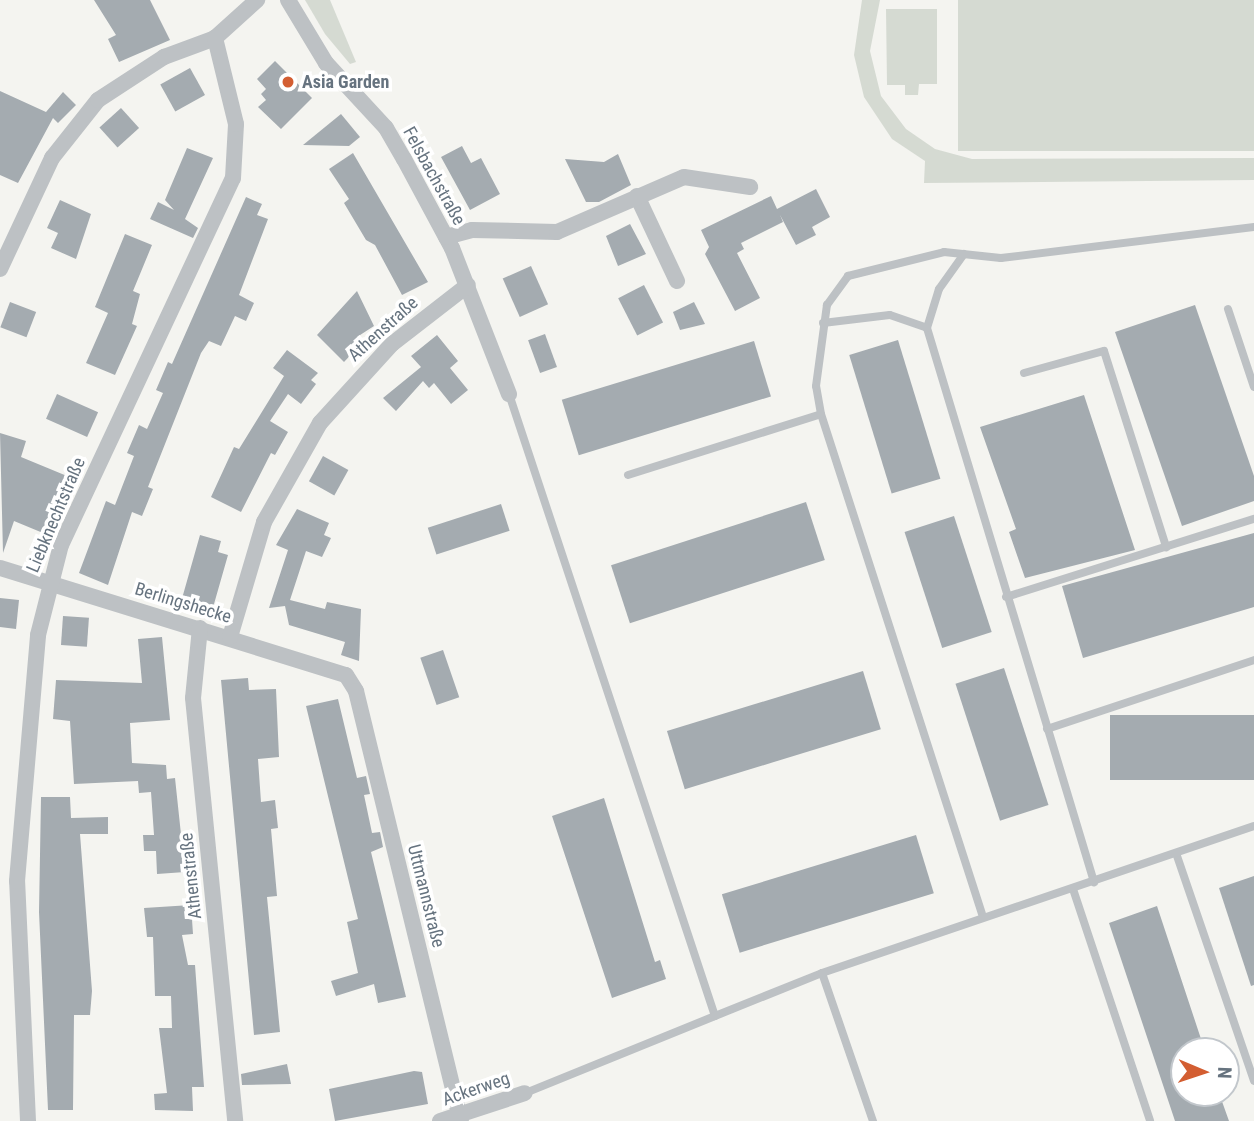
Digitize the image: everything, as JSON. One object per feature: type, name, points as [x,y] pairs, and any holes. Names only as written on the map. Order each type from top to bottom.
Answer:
[{"type":"street","name":"Felsbachstraße","points":[[288,0],[326,63],[386,128],[446,237],[468,285],[509,394]]},
{"type":"street","points":[[0,269],[52,158],[98,100],[164,57],[215,38],[254,1]]},
{"type":"street","name":"Liebknechtstraße","points":[[28,1121],[18,818],[48,580],[233,178],[235,114],[215,38]]},
{"type":"street","points":[[446,237],[472,230],[557,232],[684,177],[750,187]]},
{"type":"street","points":[[637,196],[677,281]]},
{"type":"street","name":"Athenstraße","points":[[230,637],[264,522],[320,423],[392,344],[468,285]]},
{"type":"street","name":"Berlingshecke","points":[[0,568],[48,580],[337,668],[351,682]]},
{"type":"street","name":"Athenstraße","points":[[200,628],[193,698],[235,1121]]},
{"type":"street","name":"Uttmannstraße","points":[[351,682],[461,1119]]},
{"type":"street","name":"Ackerweg","points":[[440,1121],[461,1119],[525,1093]]},
{"type":"lane","points":[[983,917],[821,414],[816,386],[827,305],[848,275],[944,252],[1001,258],[1254,228]]},
{"type":"lane","points":[[964,254],[939,289],[927,328],[1094,882]]},
{"type":"lane","points":[[1228,309],[1254,387]]},
{"type":"lane","points":[[823,323],[890,316],[927,328]]},
{"type":"lane","points":[[1024,373],[1104,351],[1166,547]]},
{"type":"lane","points":[[509,394],[715,1016]]},
{"type":"lane","points":[[628,475],[821,414]]},
{"type":"lane","points":[[1006,597],[1254,519]]},
{"type":"lane","points":[[1047,729],[1254,660]]},
{"type":"lane","points":[[525,1093],[822,973],[1254,826]]},
{"type":"lane","points":[[1176,853],[1254,1080]]},
{"type":"lane","points":[[1073,889],[1150,1121]]},
{"type":"lane","points":[[822,973],[873,1121]]},
{"type":"shaded area","points":[[305,0],[330,0],[356,62],[350,64],[325,34]]},
{"type":"shaded area","points":[[862,0],[880,0],[870,51],[881,96],[906,129],[935,149],[972,159],[1254,158],[1254,180],[924,183],[925,161],[892,139],[864,97],[854,55]]},
{"type":"shaded area","points":[[958,0],[1254,0],[1254,151],[958,151]]},
{"type":"shaded area","points":[[886,9],[937,9],[937,84],[919,84],[918,95],[905,95],[905,85],[887,85]]},
{"type":"building","points":[[94,0],[150,0],[170,40],[119,62],[108,39],[116,35]]},
{"type":"building","points":[[275,61],[312,98],[281,129],[258,107],[266,100],[261,94],[266,89],[257,79]]},
{"type":"building","points":[[190,68],[205,95],[175,112],[160,84]]},
{"type":"building","points":[[0,91],[46,112],[63,92],[76,105],[58,123],[53,118],[18,183],[0,175]]},
{"type":"building","points":[[121,108],[139,128],[118,147],[99,127]]},
{"type":"building","points":[[341,114],[360,137],[349,146],[303,145]]},
{"type":"building","points":[[462,146],[471,163],[481,158],[500,194],[470,210],[441,157]]},
{"type":"building","points":[[187,148],[213,158],[185,219],[198,228],[193,238],[150,219],[158,202],[174,210],[165,200]]},
{"type":"building","points":[[353,153],[428,282],[402,295],[375,245],[366,240],[344,203],[349,199],[329,169]]},
{"type":"building","points":[[618,154],[631,185],[599,202],[586,202],[565,159],[604,162]]},
{"type":"building","points":[[816,189],[830,217],[812,227],[816,235],[796,245],[780,215],[783,222],[741,243],[744,249],[737,253],[760,298],[735,311],[705,254],[709,247],[701,230],[771,196],[777,209]]},
{"type":"building","points":[[246,197],[262,204],[257,215],[268,219],[239,295],[254,303],[246,321],[235,316],[221,346],[209,341],[201,353],[148,487],[153,489],[142,516],[132,512],[108,585],[79,573],[106,501],[115,505],[134,456],[127,453],[139,425],[147,429],[163,393],[156,390],[168,362],[172,364]]},
{"type":"building","points":[[60,200],[91,214],[76,259],[51,248],[58,233],[47,228]]},
{"type":"building","points":[[630,224],[646,254],[618,266],[606,236]]},
{"type":"building","points":[[125,234],[152,245],[133,291],[140,294],[132,324],[137,326],[115,375],[86,363],[108,313],[95,307]]},
{"type":"building","points":[[531,266],[548,304],[520,317],[503,279]]},
{"type":"building","points":[[644,285],[663,322],[637,336],[618,298]]},
{"type":"building","points":[[357,291],[374,326],[357,337],[363,342],[344,362],[317,335]]},
{"type":"building","points":[[10,302],[36,312],[26,337],[0,327]]},
{"type":"building","points":[[694,302],[705,324],[680,330],[673,312]]},
{"type":"building","points":[[1195,305],[1254,476],[1254,501],[1182,526],[1115,332]]},
{"type":"building","points":[[545,334],[557,367],[540,373],[528,340]]},
{"type":"building","points":[[437,335],[458,361],[450,368],[468,390],[451,404],[434,383],[429,388],[423,381],[396,411],[383,398],[421,367],[411,356]]},
{"type":"building","points":[[898,340],[940,479],[892,494],[849,355]]},
{"type":"building","points":[[754,341],[771,396],[579,455],[562,400]]},
{"type":"building","points":[[287,350],[318,373],[311,380],[316,384],[301,404],[288,394],[270,421],[288,432],[275,455],[271,453],[241,512],[211,497],[234,447],[239,449],[284,376],[273,368]]},
{"type":"building","points":[[57,394],[98,412],[87,437],[46,419]]},
{"type":"building","points":[[1084,395],[1135,550],[1025,578],[1009,532],[1016,529],[980,427]]},
{"type":"building","points":[[0,433],[26,441],[21,457],[67,476],[43,533],[14,521],[3,553]]},
{"type":"building","points":[[323,456],[348,470],[334,495],[309,481]]},
{"type":"building","points":[[806,502],[825,560],[630,623],[611,565]]},
{"type":"building","points":[[501,504],[510,531],[436,554],[428,528]]},
{"type":"building","points":[[297,509],[329,523],[324,535],[331,538],[322,557],[306,551],[290,600],[325,609],[327,602],[361,609],[359,661],[341,655],[345,642],[289,625],[285,606],[269,608],[288,550],[276,545]]},
{"type":"building","points":[[954,516],[992,632],[942,648],[905,532]]},
{"type":"building","points":[[1254,533],[1254,607],[1083,658],[1062,586]]},
{"type":"building","points":[[200,535],[221,541],[218,552],[228,555],[212,611],[181,602]]},
{"type":"building","points":[[0,598],[19,600],[16,629],[0,627]]},
{"type":"building","points":[[63,616],[89,618],[87,647],[61,645]]},
{"type":"building","points":[[162,637],[170,720],[130,723],[132,763],[166,765],[167,779],[175,778],[185,872],[157,874],[156,851],[144,851],[143,835],[154,835],[151,792],[139,793],[138,781],[74,784],[70,721],[53,719],[56,680],[142,683],[138,639]]},
{"type":"building","points":[[443,650],[459,697],[437,705],[420,658]]},
{"type":"building","points":[[1004,668],[1048,805],[1000,821],[955,684]]},
{"type":"building","points":[[863,671],[881,729],[685,789],[667,731]]},
{"type":"building","points":[[248,678],[249,690],[276,689],[279,757],[258,759],[261,802],[275,800],[278,828],[271,829],[277,896],[267,897],[280,1032],[254,1035],[221,680]]},
{"type":"building","points":[[338,699],[357,778],[366,776],[370,794],[364,795],[372,833],[380,832],[383,847],[371,852],[406,997],[378,1003],[374,984],[336,996],[331,981],[358,973],[347,922],[358,919],[306,706]]},
{"type":"building","points":[[1110,715],[1254,715],[1254,780],[1110,780]]},
{"type":"building","points":[[41,797],[70,797],[71,818],[108,817],[108,834],[80,834],[92,991],[90,1015],[74,1015],[73,1110],[48,1110],[39,912]]},
{"type":"building","points":[[604,798],[655,962],[660,960],[666,979],[612,998],[552,816]]},
{"type":"building","points":[[916,835],[934,893],[740,953],[722,894]]},
{"type":"building","points":[[1254,876],[1254,985],[1251,986],[1219,888]]},
{"type":"building","points":[[191,905],[193,934],[182,935],[188,965],[195,965],[204,1087],[192,1087],[193,1111],[155,1110],[154,1094],[167,1093],[159,1028],[172,1028],[171,996],[155,996],[153,937],[147,937],[144,908]]},
{"type":"building","points":[[1157,906],[1200,1037],[1170,1037],[1170,1106],[1109,923]]},
{"type":"building","points":[[287,1064],[291,1084],[242,1085],[241,1074]]},
{"type":"building","points":[[414,1071],[422,1072],[428,1104],[335,1121],[329,1089]]},
{"type":"building","points":[[1170,1107],[1224,1107],[1229,1121],[1175,1121]]},
{"type":"place","name":"Asia Garden","points":[[288,82]]}]
